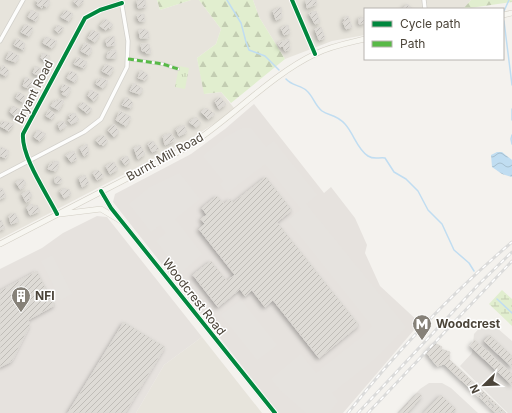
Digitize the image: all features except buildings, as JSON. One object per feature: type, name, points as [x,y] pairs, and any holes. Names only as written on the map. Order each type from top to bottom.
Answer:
[{"type":"main road","name":"Burnt Mill Road","points":[[0,244],[180,151],[203,137],[277,79],[315,54],[335,46],[364,39]]},
{"type":"main road","points":[[57,214],[101,209],[121,221]]},
{"type":"street","points":[[0,41],[22,0]]},
{"type":"street","points":[[292,0],[315,54]]},
{"type":"street","points":[[0,176],[94,126],[100,119],[122,80],[128,59],[128,41],[122,1]]},
{"type":"street","name":"Bryant Road","points":[[57,214],[29,160],[23,142],[23,134],[85,18],[90,14],[122,1]]},
{"type":"street","points":[[128,59],[163,64],[178,69]]},
{"type":"street","name":"Woodcrest Road","points":[[101,191],[121,221],[274,413]]},
{"type":"shaded area","points":[[0,0],[157,0],[160,10],[191,0],[199,0],[221,29],[216,44],[197,58],[205,94],[221,92],[234,108],[226,116],[184,143],[0,239]]},
{"type":"shaded area","points":[[253,0],[471,0],[464,8],[364,8],[364,35],[332,41],[285,59],[259,17]]},
{"type":"shaded area","points":[[254,104],[324,193],[331,187],[355,218],[367,245],[365,253],[380,286],[420,323],[343,413],[279,413],[113,202],[115,194],[191,154],[225,129]]},
{"type":"shaded area","points":[[242,128],[251,128],[266,147],[274,141],[317,195],[306,204],[406,327],[375,359],[332,393],[338,401],[329,413],[306,413],[282,392],[271,379],[301,354],[316,373],[359,339],[372,326],[288,221],[301,209],[265,164],[227,193],[220,184],[223,181],[203,156],[227,136]]},
{"type":"shaded area","points":[[179,173],[200,199],[175,219],[202,254],[181,273],[156,241],[166,233],[160,225],[151,232],[129,204],[150,187]]},
{"type":"shaded area","points":[[97,216],[107,217],[202,337],[164,365],[136,413],[0,413],[0,269],[42,248],[63,233]]},
{"type":"shaded area","points":[[52,255],[72,294],[61,300],[41,261]]},
{"type":"shaded area","points":[[241,300],[277,345],[257,360],[221,315]]},
{"type":"shaded area","points":[[489,321],[512,341],[512,413],[508,413],[460,366],[472,353],[474,334],[485,322]]},
{"type":"shaded area","points":[[202,337],[262,413],[136,413],[164,365]]},
{"type":"shaded area","points":[[429,383],[442,383],[451,388],[478,413],[397,413],[420,389]]},
{"type":"green space","points":[[157,0],[191,0],[160,10]]},
{"type":"green space","points":[[199,0],[253,0],[259,17],[285,59],[231,103],[221,92],[204,94],[197,58],[216,44],[221,29]]},
{"type":"green space","points":[[471,0],[512,0],[512,2],[464,8]]},
{"type":"green space","points":[[179,66],[189,68],[185,89],[175,87]]},
{"type":"green space","points":[[502,290],[512,299],[512,326],[489,304]]},
{"type":"water","points":[[497,152],[502,152],[512,160],[512,177],[502,174],[492,167],[491,155]]},
{"type":"waterway","points":[[227,0],[241,23],[249,50],[265,56],[279,70]]},
{"type":"waterway","points":[[504,11],[509,0]]},
{"type":"waterway","points":[[504,21],[512,85]]},
{"type":"waterway","points":[[286,79],[307,91],[322,111],[342,121],[364,153],[372,158],[385,158],[394,172],[406,179],[418,191],[428,210],[442,224],[454,250],[469,263],[474,271]]},
{"type":"waterway","points":[[512,109],[512,120]]},
{"type":"waterway","points":[[512,135],[512,144]]},
{"type":"waterway","points":[[497,299],[512,313]]},
{"type":"railway","points":[[348,413],[386,367],[426,323],[490,261],[512,242]]},
{"type":"railway","points":[[358,413],[479,284],[512,252]]},
{"type":"railway","points":[[368,413],[512,261]]},
{"type":"marked path","points":[[128,59],[163,64],[178,69]]},
{"type":"cycle path","points":[[292,0],[315,54]]},
{"type":"cycle path","points":[[57,214],[30,164],[23,143],[23,134],[85,18],[100,10],[122,3]]},
{"type":"cycle path","points":[[101,191],[111,208],[275,413]]},
{"type":"place","name":"NFI","points":[[21,313]]},
{"type":"place","name":"Woodcrest","points":[[422,341]]}]
